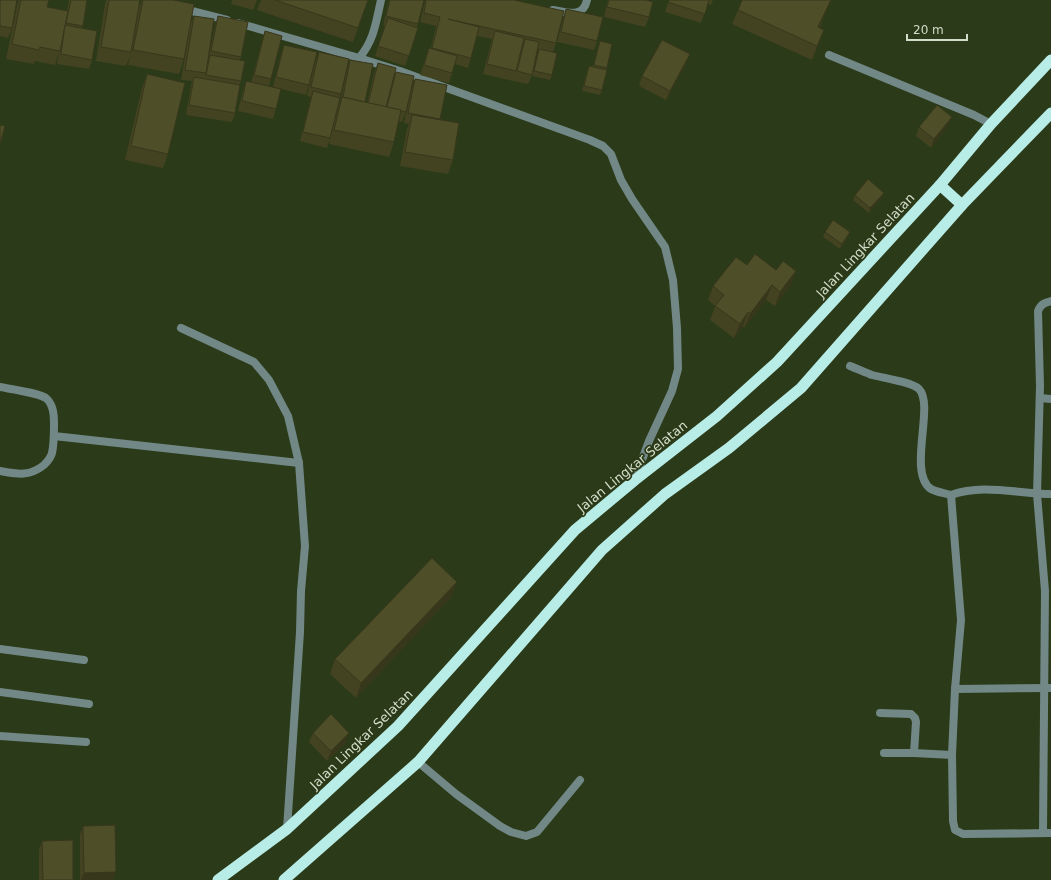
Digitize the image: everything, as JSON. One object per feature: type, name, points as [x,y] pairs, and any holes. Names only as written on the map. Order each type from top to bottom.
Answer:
[{"type":"highway","name":"Jalan Lingkar Selatan","points":[[218,880],[287,828],[398,726],[575,530],[635,480],[717,416],[777,362],[940,185],[990,124],[1051,60]]},
{"type":"highway","points":[[284,880],[418,762],[602,550],[665,494],[729,448],[801,388],[962,205],[1051,113]]},
{"type":"highway","points":[[940,185],[962,205]]},
{"type":"street","points":[[359,58],[372,40],[381,0]]},
{"type":"street","points":[[544,8],[576,13],[581,11],[586,6],[587,0]]},
{"type":"street","points":[[174,7],[215,16],[400,71],[590,140],[603,146],[611,154],[621,180],[632,199],[665,247],[673,280],[677,328],[678,370],[672,391],[649,441],[635,480]]},
{"type":"street","points":[[829,55],[974,115],[990,124]]},
{"type":"street","points":[[951,496],[961,620],[955,689],[952,755],[953,821],[955,830],[962,834],[1047,833],[1048,591],[1037,494],[1040,398],[1038,311],[1040,306],[1051,301]]},
{"type":"street","points":[[182,328],[254,362],[269,380],[288,416],[299,463],[305,546],[287,828]]},
{"type":"street","points":[[850,366],[871,374],[914,385],[920,390],[924,403],[920,459],[924,482],[931,489],[951,496],[961,492],[975,490],[1051,494]]},
{"type":"street","points":[[0,387],[40,395],[47,399],[54,412],[52,454],[46,464],[34,472],[20,474],[0,471]]},
{"type":"street","points":[[1040,398],[1051,399]]},
{"type":"street","points":[[54,436],[299,463]]},
{"type":"street","points":[[0,649],[84,660]]},
{"type":"street","points":[[955,689],[1048,688]]},
{"type":"street","points":[[0,692],[89,704]]},
{"type":"street","points":[[880,713],[911,714],[915,718],[914,753]]},
{"type":"street","points":[[0,736],[86,742]]},
{"type":"street","points":[[884,753],[952,755]]},
{"type":"street","points":[[418,762],[456,794],[500,826],[511,832],[526,836],[537,832],[580,780]]},
{"type":"building","points":[[0,0],[17,0],[12,28],[0,26]]},
{"type":"building","points":[[21,0],[49,0],[47,7],[68,11],[60,51],[40,47],[39,50],[12,44]]},
{"type":"building","points":[[71,0],[87,0],[83,26],[66,23]]},
{"type":"building","points":[[109,0],[140,0],[131,52],[101,47]]},
{"type":"building","points":[[143,0],[173,0],[194,4],[184,59],[133,50]]},
{"type":"building","points":[[275,0],[368,0],[358,28]]},
{"type":"building","points":[[390,0],[424,0],[418,24],[386,16]]},
{"type":"building","points":[[426,0],[514,0],[564,11],[556,43],[448,19],[479,27],[471,58],[432,48],[440,17],[424,13]]},
{"type":"building","points":[[609,0],[646,0],[653,2],[649,17],[607,7]]},
{"type":"building","points":[[669,0],[709,0],[705,14],[668,2]]},
{"type":"building","points":[[742,0],[831,0],[818,27],[824,30],[817,46],[738,10]]},
{"type":"building","points":[[566,9],[603,17],[597,41],[561,32]]},
{"type":"building","points":[[194,16],[214,19],[206,73],[185,70]]},
{"type":"building","points":[[218,16],[248,22],[241,57],[211,51]]},
{"type":"building","points":[[388,18],[418,28],[409,56],[378,46]]},
{"type":"building","points":[[65,25],[97,31],[92,60],[61,54]]},
{"type":"building","points":[[265,31],[282,36],[271,79],[254,75]]},
{"type":"building","points":[[495,31],[524,38],[516,71],[487,64]]},
{"type":"building","points":[[525,39],[539,42],[532,75],[517,71]]},
{"type":"building","points":[[662,40],[690,54],[670,91],[642,76]]},
{"type":"building","points":[[600,41],[612,44],[607,68],[594,65]]},
{"type":"building","points":[[284,45],[317,52],[309,85],[276,77]]},
{"type":"building","points":[[429,48],[457,56],[452,73],[424,65]]},
{"type":"building","points":[[539,49],[557,53],[552,75],[534,71]]},
{"type":"building","points":[[319,52],[349,59],[341,94],[311,87]]},
{"type":"building","points":[[210,55],[245,61],[241,81],[206,75]]},
{"type":"building","points":[[350,60],[373,64],[365,102],[343,97]]},
{"type":"building","points":[[378,63],[396,68],[386,107],[368,103]]},
{"type":"building","points":[[589,66],[607,70],[602,90],[584,86]]},
{"type":"building","points":[[396,72],[414,76],[406,112],[387,107]]},
{"type":"building","points":[[147,74],[185,83],[168,154],[131,146]]},
{"type":"building","points":[[194,77],[240,85],[235,113],[189,105]]},
{"type":"building","points":[[415,79],[447,85],[440,119],[408,113]]},
{"type":"building","points":[[246,81],[281,89],[276,109],[242,101]]},
{"type":"building","points":[[313,91],[340,98],[330,138],[303,132]]},
{"type":"building","points":[[342,97],[401,110],[394,142],[334,130]]},
{"type":"building","points":[[937,105],[952,117],[934,139],[919,127]]},
{"type":"building","points":[[412,115],[459,123],[453,160],[405,152]]},
{"type":"building","points":[[0,125],[5,126],[0,145]]},
{"type":"building","points":[[868,179],[884,193],[870,208],[855,195]]},
{"type":"building","points":[[833,220],[850,232],[842,244],[825,232]]},
{"type":"building","points":[[755,254],[776,270],[783,261],[796,271],[780,292],[772,285],[750,314],[748,312],[740,324],[715,306],[724,295],[713,286],[736,257],[747,265]]},
{"type":"building","points":[[432,558],[457,582],[361,683],[335,659]]},
{"type":"building","points":[[331,714],[349,733],[331,751],[313,733]]},
{"type":"building","points":[[115,825],[116,872],[84,873],[83,826]]},
{"type":"building","points":[[73,840],[73,880],[43,880],[42,841]]}]
